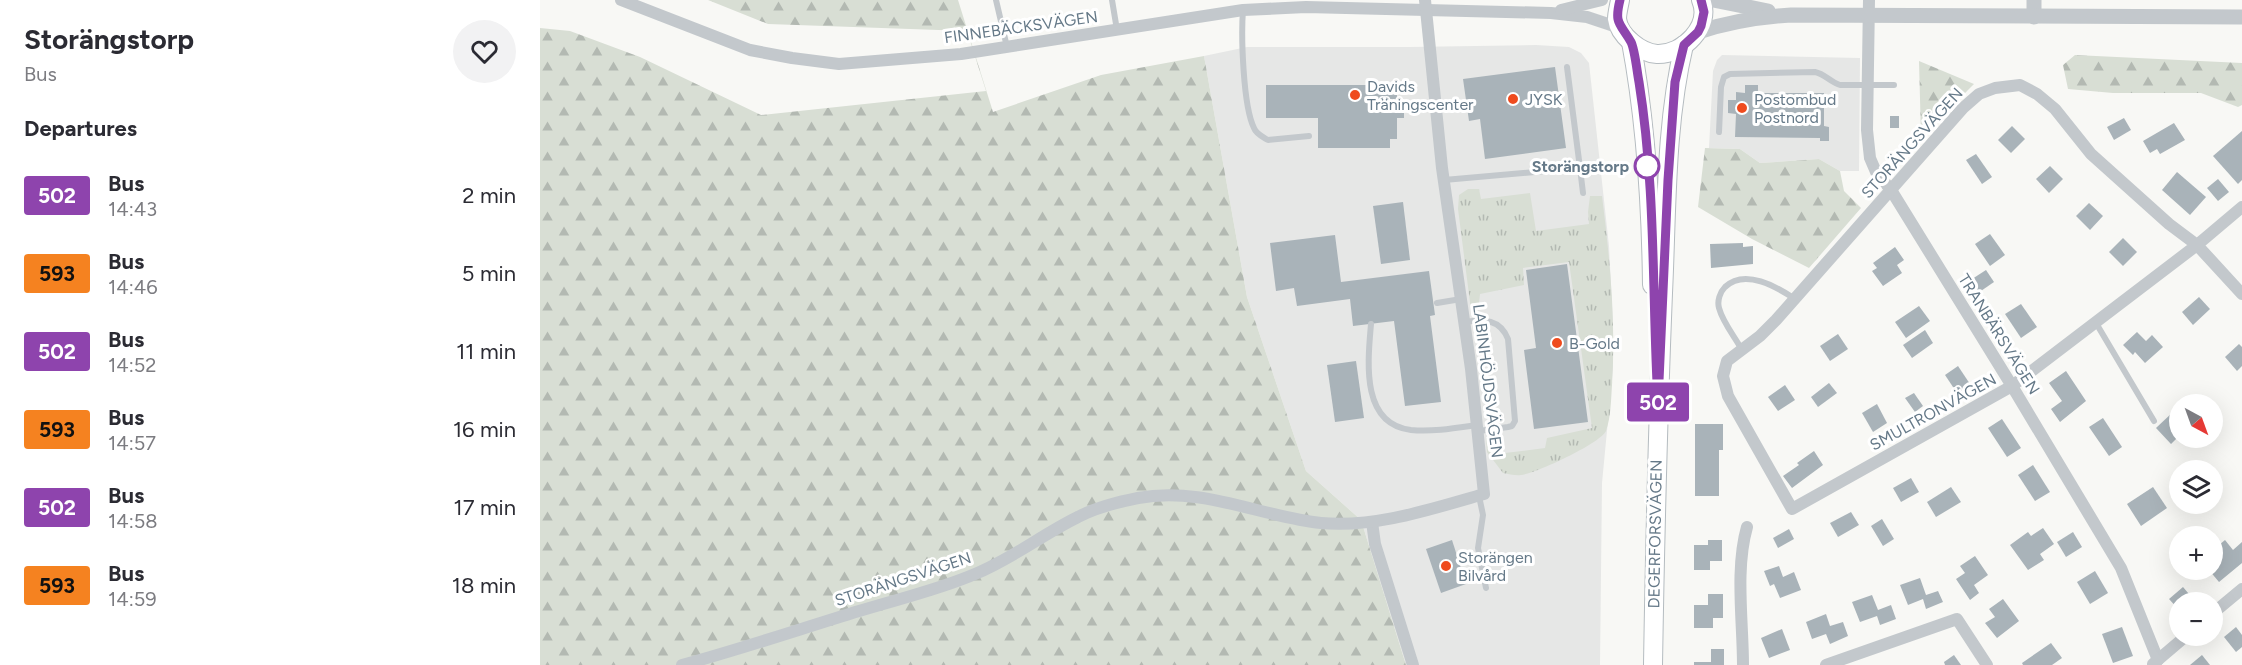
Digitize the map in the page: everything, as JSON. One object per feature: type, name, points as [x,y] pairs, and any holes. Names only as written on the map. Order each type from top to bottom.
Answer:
[{"type":"main road","points":[[1620,0],[1617,19],[1620,27],[1631,42],[1647,52],[1659,54],[1670,52],[1684,45],[1698,32],[1704,12],[1701,0]]},
{"type":"main road","name":"DEGERFORSVÄGEN","points":[[1631,42],[1643,116],[1649,185],[1658,403]]},
{"type":"main road","name":"DEGERFORSVÄGEN","points":[[1653,665],[1658,403],[1671,122],[1675,82],[1684,45]]},
{"type":"street","name":"FINNEBÄCKSVÄGEN","points":[[621,0],[750,50],[839,64],[876,63],[961,54],[1243,10],[1266,4],[1426,5],[1587,17],[1620,27]]},
{"type":"street","name":"FINNEBÄCKSVÄGEN","points":[[1542,13],[1579,7],[1602,0]]},
{"type":"street","points":[[1713,0],[1791,15]]},
{"type":"street","points":[[2034,0],[2034,17]]},
{"type":"street","name":"LABINHÖJDSVÄGEN","points":[[1426,5],[1444,180],[1478,428],[1484,494],[1479,495]]},
{"type":"street","points":[[1698,32],[1728,22],[1870,7],[2034,17],[2242,17]]},
{"type":"street","name":"TRANBÄRSVÄGEN","points":[[1870,7],[1867,130],[1870,158],[1876,172],[1891,190],[2121,568],[2155,662]]},
{"type":"street","name":"STORÄNGSVÄGEN","points":[[1726,361],[1760,336],[1795,299],[1963,108],[1979,94],[1995,88],[2019,85],[2037,94],[2055,109],[2091,154],[2111,174],[2197,245],[2242,294]]},
{"type":"street","name":"SMULTRONVÄGEN","points":[[1726,361],[1723,376],[1728,396],[1792,509],[2012,386],[2197,245],[2242,207]]},
{"type":"street","name":"STORÄNGSVÄGEN","points":[[682,665],[861,610],[916,596],[1001,562],[1080,515],[1139,498],[1186,495],[1240,504],[1292,519],[1348,524],[1372,522]]},
{"type":"street","points":[[1413,665],[1375,544],[1372,522],[1479,495]]},
{"type":"street","points":[[1743,665],[1741,567],[1742,544],[1747,527]]},
{"type":"street","points":[[2223,605],[2242,589]]},
{"type":"street","points":[[1826,665],[1957,619],[1988,665]]},
{"type":"street","points":[[2155,662],[2174,646]]},
{"type":"lane","points":[[996,0],[1007,47]]},
{"type":"lane","points":[[1112,0],[1117,30]]},
{"type":"lane","points":[[1243,10],[1247,104],[1254,131],[1268,140],[1309,136]]},
{"type":"lane","points":[[1567,67],[1583,193]]},
{"type":"lane","points":[[1719,132],[1721,87],[1724,77],[1730,74],[1815,72],[1824,74],[1840,85],[1894,85]]},
{"type":"lane","points":[[1444,180],[1580,168]]},
{"type":"lane","points":[[1742,350],[1719,308],[1719,299],[1723,289],[1736,281],[1752,279],[1778,287],[1795,299]]},
{"type":"lane","points":[[1437,303],[1461,299]]},
{"type":"lane","points":[[1371,324],[1368,355],[1370,391],[1375,404],[1390,423],[1410,430],[1512,426],[1515,421],[1508,339],[1505,332],[1495,322],[1481,319],[1464,322]]},
{"type":"lane","points":[[2095,322],[2154,422]]},
{"type":"lane","points":[[1479,495],[1483,515],[1478,548],[1486,588]]},
{"type":"shaded area","points":[[1536,45],[1569,47],[1581,53],[1589,63],[1609,246],[1613,368],[1602,483],[1600,665],[1406,665],[1361,520],[1306,471],[1247,297],[1204,56],[1247,47]]},
{"type":"shaded area","points":[[1722,55],[1860,58],[1859,171],[1840,171],[1819,159],[1760,163],[1740,149],[1709,148],[1713,71],[1717,60]]},
{"type":"green space","points":[[708,0],[958,0],[993,112],[1101,75],[1204,56],[1247,297],[1306,471],[1361,520],[1406,665],[540,665],[540,28],[570,31],[640,57],[761,115],[986,91],[967,31],[768,24]]},
{"type":"green space","points":[[2075,55],[2242,63],[2242,105],[2238,107],[2201,93],[2113,93],[2068,89],[2063,65]]},
{"type":"green space","points":[[1919,61],[1974,84],[1921,137]]},
{"type":"green space","points":[[1705,148],[1740,149],[1760,163],[1819,159],[1840,171],[1844,191],[1861,208],[1809,268],[1752,239],[1698,207]]},
{"type":"green space","points":[[1468,189],[1479,189],[1481,199],[1530,193],[1536,231],[1589,224],[1590,196],[1602,196],[1613,314],[1612,385],[1608,426],[1601,436],[1581,450],[1521,475],[1503,473],[1487,452],[1486,438],[1497,438],[1505,453],[1545,448],[1547,438],[1592,428],[1569,262],[1523,268],[1524,285],[1480,294],[1478,312],[1471,310],[1458,209],[1459,195]]},
{"type":"building","name":"JYSK","points":[[1555,67],[1566,148],[1485,159],[1480,119],[1469,121],[1463,79]]},
{"type":"building","points":[[1266,85],[1397,85],[1397,105],[1404,105],[1404,118],[1397,118],[1397,139],[1390,139],[1390,148],[1318,148],[1318,118],[1266,118]]},
{"type":"building","points":[[1745,85],[1758,85],[1758,93],[1824,93],[1824,126],[1829,127],[1829,141],[1820,141],[1820,138],[1735,137],[1736,114],[1728,113],[1728,100],[1736,100],[1736,92],[1745,93]]},
{"type":"building","points":[[1890,116],[1899,116],[1899,128],[1890,128]]},
{"type":"building","points":[[2124,118],[2131,130],[2114,140],[2107,127]]},
{"type":"building","points":[[2174,123],[2185,140],[2160,154],[2157,149],[2150,153],[2143,141]]},
{"type":"building","points":[[2012,126],[2025,139],[2011,153],[1998,140]]},
{"type":"building","points":[[2242,131],[2242,180],[2238,184],[2213,156]]},
{"type":"building","points":[[1976,154],[1992,177],[1982,184],[1966,160]]},
{"type":"building","points":[[2050,166],[2063,179],[2049,193],[2036,179]]},
{"type":"building","points":[[2177,172],[2206,197],[2190,215],[2162,190]]},
{"type":"building","points":[[2218,179],[2229,192],[2218,201],[2207,188]]},
{"type":"building","points":[[1403,202],[1410,260],[1381,264],[1373,206]]},
{"type":"building","points":[[2089,203],[2103,216],[2090,230],[2076,216]]},
{"type":"building","points":[[1990,234],[2005,255],[1990,266],[1975,244]]},
{"type":"building","points":[[1335,235],[1341,282],[1429,271],[1435,315],[1430,316],[1441,402],[1405,406],[1394,321],[1353,326],[1350,299],[1297,306],[1294,288],[1276,291],[1270,243]]},
{"type":"building","points":[[2123,238],[2137,252],[2123,266],[2109,252]]},
{"type":"building","points":[[1743,243],[1743,247],[1753,246],[1753,264],[1711,268],[1710,244]]},
{"type":"building","points":[[1895,247],[1904,260],[1897,265],[1902,273],[1883,286],[1872,271],[1877,268],[1873,263]]},
{"type":"building","points":[[1567,264],[1588,422],[1534,429],[1524,350],[1536,348],[1526,270]]},
{"type":"building","points":[[1986,270],[1994,282],[1978,293],[1969,281]]},
{"type":"building","points":[[2199,297],[2210,309],[2193,325],[2182,312]]},
{"type":"building","points":[[2021,304],[2037,327],[2021,338],[2005,314]]},
{"type":"building","points":[[1919,306],[1930,321],[1906,338],[1895,322]]},
{"type":"building","points":[[1925,330],[1933,343],[1912,358],[1903,345]]},
{"type":"building","points":[[2137,332],[2146,341],[2152,335],[2163,347],[2145,363],[2135,352],[2133,355],[2123,345]]},
{"type":"building","points":[[1838,334],[1848,349],[1830,361],[1820,346]]},
{"type":"building","points":[[2239,344],[2242,347],[2242,366],[2237,371],[2225,357]]},
{"type":"building","points":[[1356,361],[1364,418],[1335,422],[1327,365]]},
{"type":"building","points":[[1958,366],[1972,387],[1959,396],[1945,375]]},
{"type":"building","points":[[2066,371],[2086,401],[2060,422],[2051,409],[2062,401],[2049,383]]},
{"type":"building","points":[[1829,383],[1837,393],[1818,407],[1811,397]]},
{"type":"building","points":[[1785,385],[1795,400],[1778,411],[1768,397]]},
{"type":"building","points":[[1914,393],[1923,406],[1915,412],[1905,398]]},
{"type":"building","points":[[1877,404],[1887,423],[1873,432],[1862,413]]},
{"type":"building","points":[[2169,416],[2169,442],[2156,428]]},
{"type":"building","points":[[2103,418],[2122,447],[2109,456],[2089,427]]},
{"type":"building","points":[[2002,419],[2021,448],[2007,457],[1988,428]]},
{"type":"building","points":[[1695,424],[1723,424],[1723,450],[1719,450],[1719,496],[1695,496]]},
{"type":"building","points":[[1814,451],[1823,465],[1792,488],[1783,476]]},
{"type":"building","points":[[2033,465],[2050,492],[2035,501],[2018,475]]},
{"type":"building","points":[[1911,478],[1919,492],[1901,502],[1893,488]]},
{"type":"building","points":[[1951,487],[1961,502],[1936,517],[1927,502]]},
{"type":"building","points":[[2153,487],[2167,508],[2141,526],[2127,504]]},
{"type":"building","points":[[1851,512],[1859,525],[1838,537],[1830,523]]},
{"type":"building","points":[[1882,519],[1894,539],[1883,546],[1871,526]]},
{"type":"building","points":[[2043,528],[2054,544],[2040,554],[2044,560],[2028,570],[2010,545],[2028,532],[2031,536]]},
{"type":"building","points":[[1789,529],[1794,539],[1778,548],[1773,538]]},
{"type":"building","points":[[2073,532],[2082,547],[2066,557],[2057,542]]},
{"type":"building","name":"Storängen Bilvård","points":[[1452,540],[1466,584],[1441,593],[1426,549]]},
{"type":"building","points":[[1708,540],[1722,540],[1722,561],[1710,561],[1710,570],[1694,570],[1694,545],[1708,545]]},
{"type":"building","points":[[2225,540],[2233,550],[2242,542],[2242,563],[2223,579],[2223,542]]},
{"type":"building","points":[[1975,556],[1988,575],[1974,585],[1979,593],[1970,600],[1956,579],[1965,573],[1960,566]]},
{"type":"building","points":[[1779,566],[1783,577],[1794,572],[1801,590],[1780,598],[1774,584],[1770,586],[1764,571]]},
{"type":"building","points":[[2095,571],[2108,593],[2090,604],[2077,582]]},
{"type":"building","points":[[1920,578],[1926,595],[1938,591],[1943,602],[1926,609],[1923,599],[1908,605],[1900,585]]},
{"type":"building","points":[[2183,587],[2187,592],[2177,592]]},
{"type":"building","points":[[1708,594],[1723,594],[1723,618],[1713,618],[1713,628],[1694,628],[1694,605],[1708,605]]},
{"type":"building","points":[[1872,595],[1878,610],[1891,605],[1896,619],[1880,625],[1877,616],[1860,622],[1852,602]]},
{"type":"building","points":[[2003,599],[2019,621],[1997,638],[1985,623],[1995,617],[1989,609]]},
{"type":"building","points":[[1826,614],[1830,626],[1843,622],[1848,636],[1830,644],[1826,634],[1812,639],[1806,622]]},
{"type":"building","points":[[2122,627],[2133,656],[2113,663],[2102,634]]},
{"type":"building","points":[[2236,627],[2242,635],[2242,647],[2236,652],[2224,637]]},
{"type":"building","points":[[1782,629],[1790,650],[1769,658],[1761,638]]},
{"type":"building","points":[[2051,643],[2062,658],[2052,665],[2023,665],[2022,663]]},
{"type":"building","points":[[1711,649],[1724,649],[1724,665],[1694,665],[1694,662],[1711,662]]},
{"type":"building","points":[[1954,655],[1961,665],[1945,665],[1944,662]]},
{"type":"building","points":[[2202,655],[2210,665],[2190,665]]},
{"type":"bus line","name":"502","points":[[1620,0],[1617,19],[1625,36],[1631,42],[1643,116],[1649,185],[1653,326],[1658,403],[1671,122],[1675,82],[1684,45],[1698,32],[1703,20],[1701,0]]},
{"type":"place","name":"Davids Träningscenter","points":[[1355,95]]},
{"type":"place","name":"JYSK","points":[[1513,99]]},
{"type":"place","name":"Postombud Postnord","points":[[1742,108]]},
{"type":"place","name":"Storängstorp","points":[[1647,166]]},
{"type":"place","name":"B-Gold","points":[[1557,343]]},
{"type":"place","name":"Storängen Bilvård","points":[[1446,566]]}]
